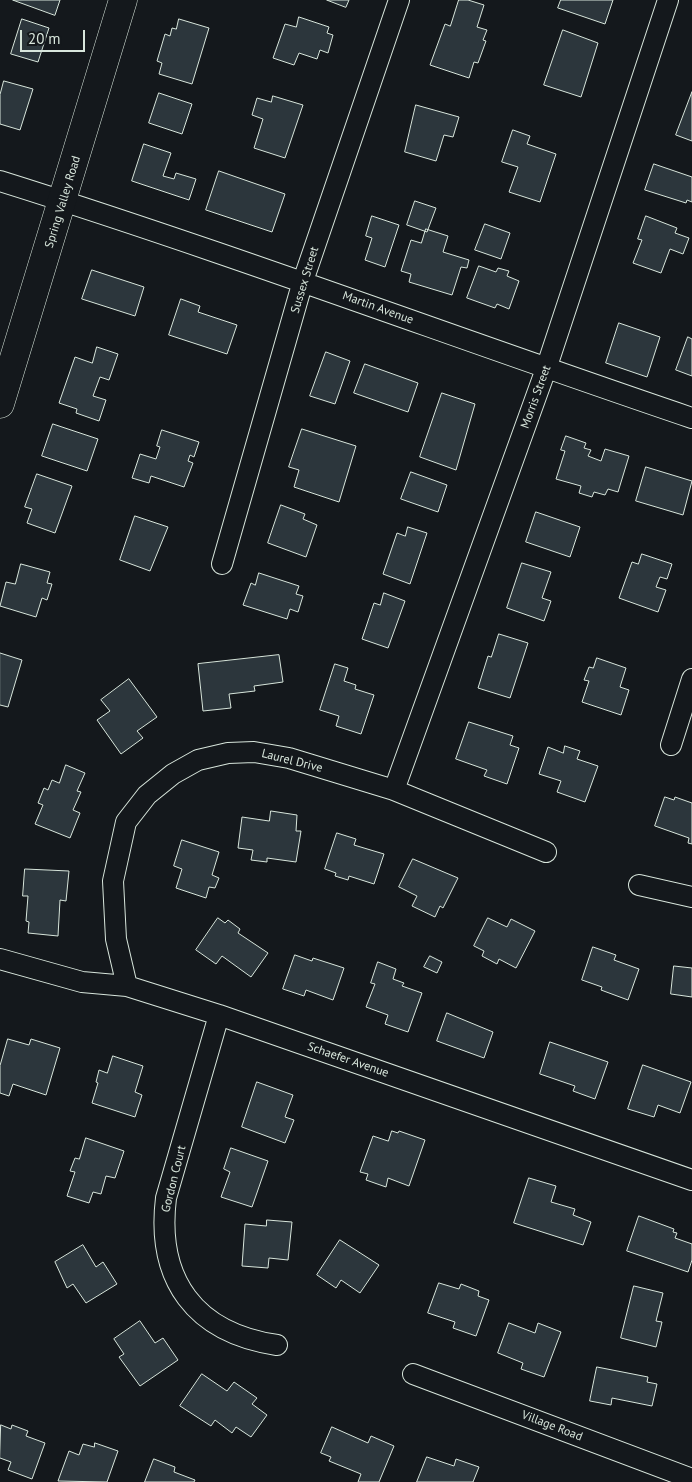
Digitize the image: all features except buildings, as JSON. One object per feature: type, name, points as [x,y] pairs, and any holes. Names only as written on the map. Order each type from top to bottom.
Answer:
[{"type":"street","name":"Spring Valley Road","points":[[0,404],[64,201],[123,0]]},
{"type":"street","name":"Sussex Street","points":[[222,564],[303,281],[399,0]]},
{"type":"street","name":"Morris Street","points":[[394,790],[546,369],[668,0]]},
{"type":"street","name":"Martin Avenue","points":[[0,181],[303,281],[546,369],[692,418]]},
{"type":"street","points":[[671,745],[692,680]]},
{"type":"street","name":"Laurel Drive","points":[[127,986],[117,947],[113,910],[113,881],[126,822],[147,795],[173,774],[198,760],[228,752],[254,752],[289,758],[394,790],[546,852]]},
{"type":"street","points":[[639,884],[692,897]]},
{"type":"street","name":"Schaefer Avenue","points":[[0,959],[82,982],[127,986],[219,1015],[692,1180]]},
{"type":"street","name":"Gordon Court","points":[[219,1015],[166,1198],[163,1225],[166,1249],[173,1273],[186,1297],[206,1318],[227,1332],[252,1341],[277,1345]]},
{"type":"street","name":"Village Road","points":[[413,1374],[692,1478]]}]
